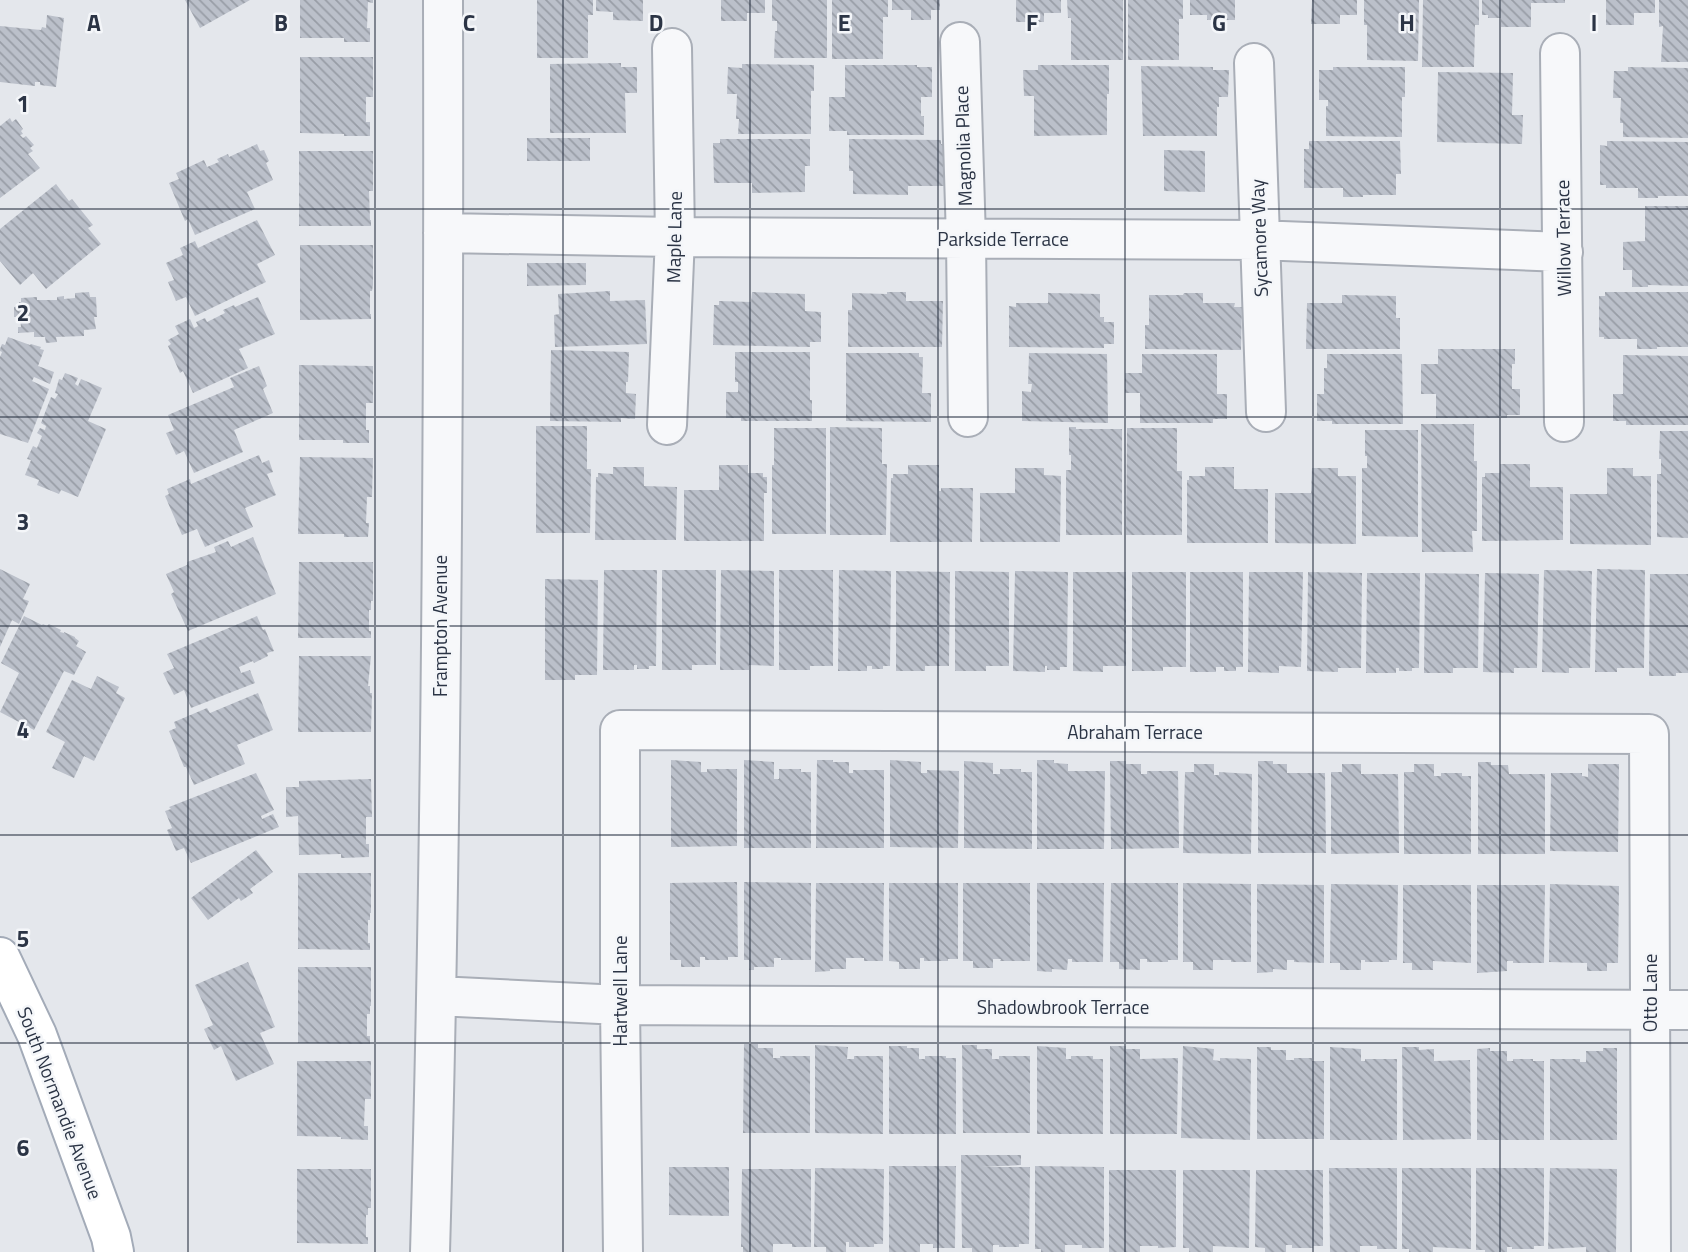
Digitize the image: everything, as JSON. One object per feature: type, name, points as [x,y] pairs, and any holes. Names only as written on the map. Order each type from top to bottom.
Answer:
[{"type":"main road","name":"South Normandie Avenue","points":[[0,957],[37,1035],[111,1237],[114,1252]]},
{"type":"street","name":"Frampton Avenue","points":[[430,1252],[438,996],[443,0]]},
{"type":"street","name":"Magnolia Place","points":[[960,43],[967,239],[968,417]]},
{"type":"street","name":"Maple Lane","points":[[667,425],[675,237],[672,48]]},
{"type":"street","name":"Willow Terrace","points":[[1560,53],[1564,422]]},
{"type":"street","name":"Sycamore Way","points":[[1254,63],[1266,412]]},
{"type":"street","name":"Parkside Terrace","points":[[443,233],[1259,240],[1563,252]]},
{"type":"street","name":"Abraham Terrace","points":[[620,730],[1650,734]]},
{"type":"street","name":"Hartwell Lane","points":[[620,730],[623,1252]]},
{"type":"street","name":"Otto Lane","points":[[1650,734],[1651,1252]]},
{"type":"street","name":"Shadowbrook Terrace","points":[[438,996],[620,1005],[1688,1010]]},
{"type":"building","points":[[185,0],[250,0],[200,28]]},
{"type":"building","points":[[300,0],[373,0],[373,3],[368,2],[367,28],[370,28],[370,42],[344,42],[344,38],[300,38]]},
{"type":"building","points":[[537,0],[593,0],[593,15],[588,15],[588,58],[537,58]]},
{"type":"building","points":[[596,0],[643,0],[643,21],[613,20],[613,12],[596,11]]},
{"type":"building","points":[[721,0],[765,0],[765,13],[747,13],[747,21],[721,21]]},
{"type":"building","points":[[772,0],[827,0],[827,58],[774,58],[777,21],[772,21]]},
{"type":"building","points":[[832,0],[888,0],[888,17],[883,17],[883,59],[832,59]]},
{"type":"building","points":[[892,0],[940,0],[940,10],[931,10],[931,20],[911,20],[911,10],[892,10]]},
{"type":"building","points":[[1016,0],[1061,0],[1061,13],[1044,13],[1044,22],[1016,22]]},
{"type":"building","points":[[1067,0],[1123,0],[1123,60],[1071,60],[1071,18],[1068,18]]},
{"type":"building","points":[[1128,0],[1183,0],[1183,19],[1179,19],[1179,60],[1128,60]]},
{"type":"building","points":[[1190,0],[1235,0],[1235,20],[1207,20],[1207,15],[1190,15]]},
{"type":"building","points":[[1312,0],[1357,0],[1357,15],[1340,15],[1340,24],[1311,24]]},
{"type":"building","points":[[1364,0],[1419,0],[1418,61],[1367,60]]},
{"type":"building","points":[[1423,0],[1479,0],[1479,25],[1475,25],[1474,67],[1422,67]]},
{"type":"building","points":[[1482,0],[1565,0],[1565,3],[1531,3],[1531,27],[1501,27],[1501,18],[1482,15]]},
{"type":"building","points":[[1606,0],[1655,0],[1655,13],[1634,13],[1634,25],[1606,25]]},
{"type":"building","points":[[1659,0],[1688,0],[1688,62],[1661,62],[1663,26],[1659,27]]},
{"type":"building","points":[[47,15],[64,18],[56,87],[40,85],[40,82],[35,82],[35,86],[0,82],[0,26],[41,30],[42,27],[46,28]]},
{"type":"building","points":[[300,57],[373,57],[373,97],[366,97],[366,122],[370,122],[370,136],[300,133]]},
{"type":"building","points":[[621,63],[621,67],[637,67],[637,93],[625,93],[626,133],[550,133],[550,64]]},
{"type":"building","points":[[742,64],[814,65],[811,134],[738,134],[737,94],[727,94],[728,67],[742,68]]},
{"type":"building","points":[[845,65],[932,67],[932,97],[921,97],[924,135],[847,135],[847,131],[829,131],[829,97],[845,97]]},
{"type":"building","points":[[1038,65],[1109,65],[1107,135],[1034,136],[1034,96],[1024,96],[1023,70],[1038,70]]},
{"type":"building","points":[[1141,66],[1213,67],[1213,70],[1229,70],[1228,97],[1219,97],[1217,107],[1217,136],[1143,136]]},
{"type":"building","points":[[1333,67],[1405,67],[1402,137],[1326,136],[1328,100],[1319,100],[1319,70],[1333,70]]},
{"type":"building","points":[[1628,67],[1688,68],[1688,138],[1623,137],[1623,123],[1620,123],[1621,98],[1613,98],[1614,71],[1628,71]]},
{"type":"building","points":[[1438,72],[1513,73],[1512,115],[1523,115],[1522,144],[1437,142]]},
{"type":"building","points":[[10,118],[12,122],[16,119],[23,129],[23,134],[20,135],[23,138],[26,136],[34,145],[30,148],[33,151],[28,154],[40,168],[0,198],[0,126]]},
{"type":"building","points":[[527,138],[590,138],[590,161],[527,161]]},
{"type":"building","points":[[720,139],[810,139],[810,166],[805,166],[805,192],[752,193],[752,183],[714,183],[713,143],[720,143]]},
{"type":"building","points":[[849,139],[941,140],[941,144],[944,144],[944,186],[908,186],[908,195],[853,194],[853,171],[849,171]]},
{"type":"building","points":[[1309,141],[1400,141],[1401,174],[1396,174],[1396,195],[1343,197],[1343,188],[1304,188],[1304,149],[1309,149]]},
{"type":"building","points":[[1607,141],[1688,142],[1688,196],[1638,198],[1638,188],[1606,188],[1606,185],[1600,185],[1600,145],[1607,146]]},
{"type":"building","points":[[257,144],[260,151],[264,150],[269,161],[266,163],[273,180],[247,192],[255,209],[195,235],[188,219],[185,221],[169,183],[179,179],[176,173],[204,160],[207,167],[219,162],[217,159],[228,154],[229,157]]},
{"type":"building","points":[[1164,150],[1205,151],[1205,192],[1164,191]]},
{"type":"building","points":[[299,151],[373,151],[373,191],[369,191],[371,226],[299,226]]},
{"type":"building","points":[[56,184],[93,225],[88,228],[101,244],[46,289],[33,273],[20,285],[0,261],[0,229]]},
{"type":"building","points":[[1645,206],[1688,206],[1688,286],[1632,287],[1632,270],[1623,270],[1623,242],[1645,241]]},
{"type":"building","points":[[257,220],[275,255],[257,264],[266,282],[195,316],[186,297],[176,301],[168,282],[174,280],[166,263],[183,255],[180,248],[195,241],[198,248]]},
{"type":"building","points":[[300,245],[373,245],[371,319],[300,320]]},
{"type":"building","points":[[527,263],[586,263],[586,285],[527,286]]},
{"type":"building","points":[[610,291],[610,301],[645,300],[647,344],[555,347],[554,315],[559,314],[558,294]]},
{"type":"building","points":[[89,292],[90,297],[96,297],[96,329],[84,330],[84,336],[56,337],[57,342],[46,343],[45,337],[34,337],[34,332],[18,333],[18,327],[21,327],[20,317],[14,317],[14,307],[19,306],[21,298],[57,300],[57,297],[75,298],[75,293]]},
{"type":"building","points":[[752,292],[805,294],[805,311],[821,312],[821,342],[810,342],[810,347],[713,345],[714,305],[719,305],[719,301],[751,302]]},
{"type":"building","points":[[906,292],[906,301],[943,301],[942,347],[848,347],[848,310],[852,310],[852,293]]},
{"type":"building","points":[[1605,292],[1688,292],[1688,347],[1637,349],[1637,339],[1599,337],[1599,296],[1605,296]]},
{"type":"building","points":[[1048,293],[1100,294],[1100,317],[1104,317],[1104,322],[1114,322],[1114,344],[1104,344],[1104,348],[1009,347],[1009,306],[1016,307],[1016,303],[1048,303]]},
{"type":"building","points":[[1203,293],[1203,303],[1235,303],[1234,307],[1242,307],[1241,350],[1145,349],[1145,325],[1149,325],[1149,295]]},
{"type":"building","points":[[1342,295],[1396,296],[1396,318],[1400,318],[1400,349],[1306,349],[1307,303],[1342,303]]},
{"type":"building","points":[[258,297],[275,334],[239,349],[248,368],[193,393],[168,346],[171,344],[168,340],[179,334],[175,326],[190,319],[194,328],[198,326],[196,322],[205,318],[207,322],[225,313],[223,310]]},
{"type":"building","points":[[8,337],[41,347],[40,349],[44,350],[38,366],[54,372],[50,384],[34,377],[32,381],[49,389],[28,443],[0,434],[0,349]]},
{"type":"building","points":[[1438,349],[1515,349],[1512,389],[1520,389],[1520,415],[1507,415],[1507,418],[1436,418],[1436,394],[1421,394],[1421,364],[1438,364]]},
{"type":"building","points":[[551,350],[629,352],[626,393],[636,394],[635,419],[621,418],[621,422],[550,421]]},
{"type":"building","points":[[735,352],[810,352],[812,421],[741,421],[741,418],[726,418],[726,392],[738,392],[738,382],[735,382]]},
{"type":"building","points":[[846,353],[919,353],[919,357],[923,357],[922,393],[931,393],[931,422],[846,421]]},
{"type":"building","points":[[1029,353],[1107,354],[1108,423],[1022,421],[1022,391],[1031,392],[1032,384],[1028,384]]},
{"type":"building","points":[[1142,354],[1217,354],[1217,394],[1227,394],[1227,419],[1213,419],[1213,423],[1140,423],[1140,393],[1125,393],[1125,373],[1142,373]]},
{"type":"building","points":[[1327,354],[1402,354],[1403,424],[1332,424],[1332,421],[1317,421],[1317,394],[1324,394]]},
{"type":"building","points":[[1623,355],[1688,356],[1688,425],[1626,425],[1626,421],[1613,421],[1613,394],[1623,394]]},
{"type":"building","points":[[299,365],[373,366],[373,403],[366,403],[369,443],[299,440]]},
{"type":"building","points":[[259,366],[267,386],[263,389],[273,413],[234,430],[243,452],[194,473],[184,451],[176,455],[166,433],[174,430],[168,415],[234,387],[230,378]]},
{"type":"building","points":[[65,373],[78,378],[75,384],[78,386],[81,379],[102,388],[88,421],[106,429],[78,497],[61,490],[59,494],[37,485],[39,480],[25,475],[31,460],[27,459],[33,446],[37,448],[42,436],[37,433],[40,428],[45,430],[46,426],[41,423],[51,397],[55,399],[58,394],[55,393],[59,379],[62,380]]},
{"type":"building","points":[[1421,424],[1474,424],[1477,531],[1472,531],[1473,552],[1422,552]]},
{"type":"building","points":[[536,426],[587,426],[587,469],[591,469],[590,533],[536,533]]},
{"type":"building","points":[[830,427],[882,428],[882,464],[887,464],[886,535],[830,535]]},
{"type":"building","points":[[1069,427],[1122,429],[1122,535],[1066,535],[1066,470],[1071,470]]},
{"type":"building","points":[[774,428],[826,428],[826,534],[772,534]]},
{"type":"building","points":[[1127,428],[1177,428],[1177,471],[1182,471],[1182,535],[1126,535]]},
{"type":"building","points":[[1365,430],[1418,430],[1418,537],[1362,536],[1362,468],[1367,468]]},
{"type":"building","points":[[1660,431],[1688,431],[1688,538],[1657,537],[1657,474],[1661,474]]},
{"type":"building","points":[[259,455],[262,463],[269,460],[273,472],[267,474],[276,495],[245,508],[253,527],[205,547],[197,529],[182,535],[165,496],[169,494],[167,489],[190,479],[191,484]]},
{"type":"building","points":[[300,457],[373,458],[372,497],[367,497],[368,537],[298,534]]},
{"type":"building","points":[[1500,464],[1530,464],[1530,487],[1563,487],[1563,540],[1482,541],[1482,477],[1485,477],[1485,473],[1500,473]]},
{"type":"building","points":[[719,465],[748,465],[748,473],[763,473],[763,477],[767,477],[767,493],[764,493],[764,541],[684,541],[684,490],[719,490]]},
{"type":"building","points":[[908,465],[939,465],[939,491],[941,488],[973,488],[972,542],[890,542],[891,478],[893,474],[908,474]]},
{"type":"building","points":[[613,467],[644,467],[644,486],[677,487],[676,540],[595,540],[596,477],[598,473],[613,474]]},
{"type":"building","points":[[1205,467],[1234,467],[1234,489],[1268,489],[1268,543],[1187,543],[1187,480],[1189,476],[1205,476]]},
{"type":"building","points":[[1015,468],[1044,468],[1044,475],[1061,476],[1060,542],[980,542],[980,493],[1015,493]]},
{"type":"building","points":[[1312,468],[1338,468],[1338,476],[1356,476],[1356,544],[1275,543],[1275,493],[1311,493]]},
{"type":"building","points":[[1607,468],[1633,468],[1633,476],[1651,476],[1651,545],[1570,544],[1570,494],[1607,494]]},
{"type":"building","points":[[253,537],[276,594],[188,631],[171,594],[174,592],[166,574],[187,565],[187,562],[216,552],[214,547],[228,541],[231,547]]},
{"type":"building","points":[[299,562],[373,562],[373,601],[369,610],[371,638],[298,638]]},
{"type":"building","points":[[0,569],[30,584],[23,599],[29,601],[19,624],[12,620],[0,647]]},
{"type":"building","points":[[1597,569],[1645,570],[1644,668],[1617,668],[1617,672],[1595,672]]},
{"type":"building","points":[[604,570],[657,570],[656,666],[637,669],[637,665],[634,665],[634,670],[603,670]]},
{"type":"building","points":[[662,570],[716,570],[716,665],[692,665],[692,670],[662,670]]},
{"type":"building","points":[[721,570],[774,571],[774,666],[749,665],[749,670],[720,670]]},
{"type":"building","points":[[779,570],[833,570],[833,666],[810,666],[810,670],[779,670]]},
{"type":"building","points":[[839,570],[891,571],[890,666],[872,669],[872,666],[867,666],[867,671],[838,671]]},
{"type":"building","points":[[1544,570],[1592,571],[1590,668],[1569,668],[1569,673],[1542,672]]},
{"type":"building","points":[[896,571],[950,572],[949,666],[925,666],[925,671],[896,671]]},
{"type":"building","points":[[955,571],[1009,572],[1009,666],[986,666],[986,671],[955,671]]},
{"type":"building","points":[[1015,571],[1068,572],[1067,667],[1047,670],[1045,666],[1045,672],[1013,671]]},
{"type":"building","points":[[1073,572],[1126,572],[1126,666],[1103,666],[1103,672],[1073,671]]},
{"type":"building","points":[[1132,572],[1186,572],[1186,667],[1163,667],[1163,671],[1132,671]]},
{"type":"building","points":[[1190,572],[1243,572],[1243,667],[1236,667],[1236,671],[1224,671],[1224,667],[1216,667],[1216,672],[1190,672]]},
{"type":"building","points":[[1249,572],[1303,572],[1301,667],[1279,666],[1279,673],[1248,672]]},
{"type":"building","points":[[1308,572],[1362,573],[1361,668],[1338,668],[1338,672],[1307,671]]},
{"type":"building","points":[[1367,573],[1420,573],[1419,668],[1399,671],[1399,668],[1396,668],[1396,673],[1366,673]]},
{"type":"building","points":[[1425,573],[1479,574],[1478,668],[1453,668],[1453,673],[1424,673]]},
{"type":"building","points":[[1485,573],[1539,574],[1537,668],[1514,668],[1514,673],[1483,672]]},
{"type":"building","points":[[1650,574],[1688,574],[1688,673],[1649,676]]},
{"type":"building","points":[[545,579],[598,580],[597,675],[575,675],[575,680],[545,680]]},
{"type":"building","points":[[24,616],[42,625],[49,624],[61,630],[60,632],[75,637],[79,641],[76,646],[86,652],[74,675],[64,671],[34,730],[0,712],[19,673],[1,663]]},
{"type":"building","points":[[257,616],[274,651],[254,663],[253,661],[239,667],[241,673],[250,670],[255,683],[191,708],[184,690],[174,695],[163,673],[174,668],[167,654]]},
{"type":"building","points":[[299,656],[371,656],[368,686],[372,693],[371,732],[298,732]]},
{"type":"building","points":[[97,676],[119,687],[116,693],[125,698],[94,761],[84,756],[74,778],[52,768],[65,742],[46,732],[72,680],[91,689]]},
{"type":"building","points":[[258,693],[273,730],[237,745],[245,764],[194,785],[169,731],[176,728],[174,722],[207,708],[210,713]]},
{"type":"building","points":[[671,760],[701,762],[701,772],[707,772],[707,769],[737,769],[737,846],[671,847]]},
{"type":"building","points":[[744,760],[774,762],[774,779],[779,779],[779,769],[811,772],[811,848],[744,848]]},
{"type":"building","points":[[817,760],[849,762],[849,773],[853,773],[853,770],[884,770],[884,848],[816,848]]},
{"type":"building","points":[[890,760],[921,762],[921,773],[927,773],[927,770],[959,771],[958,848],[890,847]]},
{"type":"building","points":[[1037,760],[1054,760],[1054,763],[1068,764],[1068,771],[1105,771],[1104,849],[1037,849]]},
{"type":"building","points":[[964,761],[993,763],[993,774],[1000,774],[1000,769],[1032,772],[1032,849],[964,848]]},
{"type":"building","points":[[1110,761],[1141,764],[1141,774],[1147,774],[1147,771],[1178,771],[1179,848],[1111,849]]},
{"type":"building","points":[[1258,761],[1287,764],[1287,773],[1325,773],[1326,853],[1258,853]]},
{"type":"building","points":[[1478,762],[1508,765],[1509,774],[1545,774],[1545,854],[1478,854]]},
{"type":"building","points":[[1194,764],[1214,764],[1214,775],[1219,775],[1219,772],[1252,774],[1251,854],[1183,853],[1185,772],[1194,772]]},
{"type":"building","points":[[1342,764],[1361,764],[1361,774],[1398,774],[1399,853],[1331,854],[1331,772],[1342,772]]},
{"type":"building","points":[[1414,764],[1434,764],[1434,776],[1441,776],[1441,773],[1462,773],[1462,776],[1471,776],[1471,854],[1404,854],[1404,772],[1414,772]]},
{"type":"building","points":[[1588,764],[1619,764],[1618,852],[1550,851],[1551,773],[1582,773],[1582,776],[1588,777]]},
{"type":"building","points":[[256,773],[274,810],[261,816],[262,819],[273,814],[279,827],[191,863],[184,848],[176,851],[167,830],[172,828],[165,811],[171,809],[169,807]]},
{"type":"building","points":[[371,779],[372,817],[366,817],[369,857],[341,858],[341,854],[299,855],[298,816],[286,817],[286,787],[299,787],[299,781]]},
{"type":"building","points":[[256,850],[273,872],[250,889],[253,893],[241,901],[239,898],[208,920],[191,898]]},
{"type":"building","points":[[298,873],[371,873],[371,913],[368,920],[370,950],[298,949]]},
{"type":"building","points":[[737,882],[738,957],[705,960],[705,957],[700,957],[700,967],[681,967],[681,960],[670,960],[670,883]]},
{"type":"building","points":[[744,882],[811,883],[811,960],[774,958],[774,967],[754,967],[754,970],[749,970],[749,960],[744,960]]},
{"type":"building","points":[[816,883],[884,883],[883,961],[846,958],[846,969],[815,972]]},
{"type":"building","points":[[889,883],[958,883],[958,959],[924,961],[924,958],[920,958],[920,969],[899,969],[899,962],[889,961]]},
{"type":"building","points":[[963,883],[1030,883],[1030,961],[993,959],[993,968],[973,968],[973,961],[963,961]]},
{"type":"building","points":[[1037,883],[1104,883],[1103,962],[1072,962],[1072,959],[1068,959],[1067,970],[1037,971]]},
{"type":"building","points":[[1111,883],[1178,883],[1178,960],[1147,962],[1147,959],[1140,959],[1140,970],[1119,969],[1119,962],[1110,962]]},
{"type":"building","points":[[1183,883],[1251,884],[1251,962],[1213,960],[1213,970],[1193,970],[1193,962],[1183,962]]},
{"type":"building","points":[[1257,884],[1324,885],[1324,963],[1287,960],[1287,970],[1273,969],[1273,972],[1257,973]]},
{"type":"building","points":[[1331,884],[1398,885],[1397,960],[1361,960],[1361,970],[1340,970],[1340,963],[1330,963]]},
{"type":"building","points":[[1550,884],[1619,886],[1618,963],[1607,963],[1607,971],[1587,971],[1587,963],[1549,962]]},
{"type":"building","points":[[1403,885],[1471,885],[1471,963],[1433,961],[1433,970],[1412,970],[1412,963],[1403,963]]},
{"type":"building","points":[[1477,885],[1545,885],[1544,963],[1507,961],[1507,971],[1477,973]]},
{"type":"building","points":[[248,962],[275,1027],[260,1033],[274,1064],[236,1081],[221,1046],[214,1050],[204,1029],[213,1025],[195,985]]},
{"type":"building","points":[[298,967],[371,967],[371,1006],[370,1014],[367,1014],[367,1036],[370,1036],[370,1044],[298,1043]]},
{"type":"building","points":[[744,1044],[773,1048],[773,1058],[810,1056],[810,1133],[743,1133]]},
{"type":"building","points":[[815,1045],[848,1047],[847,1059],[854,1059],[854,1056],[883,1056],[883,1134],[815,1133]]},
{"type":"building","points":[[962,1045],[992,1049],[992,1059],[999,1059],[999,1056],[1030,1056],[1030,1133],[963,1133]]},
{"type":"building","points":[[889,1046],[919,1048],[919,1059],[925,1059],[925,1056],[956,1058],[956,1134],[889,1134]]},
{"type":"building","points":[[1037,1046],[1066,1048],[1066,1059],[1071,1059],[1071,1056],[1093,1056],[1093,1059],[1103,1059],[1103,1134],[1037,1134]]},
{"type":"building","points":[[1110,1046],[1140,1049],[1140,1059],[1178,1058],[1177,1134],[1110,1134]]},
{"type":"building","points":[[1183,1046],[1214,1049],[1213,1060],[1251,1059],[1250,1140],[1181,1138]]},
{"type":"building","points":[[1257,1047],[1286,1050],[1286,1060],[1312,1058],[1312,1061],[1324,1061],[1324,1139],[1257,1139]]},
{"type":"building","points":[[1330,1047],[1361,1049],[1361,1061],[1397,1059],[1397,1140],[1330,1140]]},
{"type":"building","points":[[1402,1047],[1434,1049],[1434,1061],[1470,1060],[1471,1139],[1403,1140]]},
{"type":"building","points":[[1490,1048],[1490,1051],[1507,1051],[1507,1061],[1544,1061],[1544,1140],[1477,1140],[1477,1049]]},
{"type":"building","points":[[1603,1048],[1617,1048],[1617,1140],[1550,1140],[1550,1059],[1580,1059],[1580,1062],[1586,1062],[1586,1051],[1603,1051]]},
{"type":"building","points":[[297,1061],[371,1061],[371,1099],[365,1099],[364,1126],[368,1126],[368,1140],[297,1136]]},
{"type":"building","points":[[961,1155],[1021,1155],[1021,1165],[982,1167],[1030,1167],[1029,1244],[1019,1244],[1019,1247],[993,1245],[993,1252],[972,1252],[972,1248],[962,1248]]},
{"type":"building","points":[[889,1166],[956,1166],[955,1248],[933,1248],[933,1244],[920,1244],[920,1252],[889,1252]]},
{"type":"building","points":[[1035,1166],[1104,1167],[1104,1248],[1065,1245],[1065,1252],[1041,1252],[1041,1249],[1035,1249]]},
{"type":"building","points":[[669,1167],[729,1167],[729,1216],[669,1215]]},
{"type":"building","points":[[815,1168],[884,1169],[883,1244],[874,1244],[874,1247],[849,1247],[849,1242],[846,1242],[846,1252],[826,1252],[826,1247],[814,1247]]},
{"type":"building","points":[[1329,1168],[1397,1168],[1397,1249],[1360,1246],[1360,1252],[1330,1252]]},
{"type":"building","points":[[1402,1168],[1471,1168],[1471,1249],[1433,1247],[1433,1252],[1409,1252],[1409,1249],[1402,1249]]},
{"type":"building","points":[[1476,1168],[1544,1168],[1544,1246],[1534,1246],[1534,1249],[1507,1247],[1507,1252],[1476,1250]]},
{"type":"building","points":[[1550,1168],[1617,1169],[1616,1252],[1586,1252],[1586,1247],[1548,1249]]},
{"type":"building","points":[[297,1169],[371,1169],[371,1208],[368,1208],[366,1215],[368,1244],[297,1243]]},
{"type":"building","points":[[742,1169],[811,1169],[811,1247],[773,1244],[773,1252],[743,1252]]},
{"type":"building","points":[[1109,1170],[1176,1170],[1176,1247],[1140,1246],[1140,1252],[1109,1252]]},
{"type":"building","points":[[1183,1170],[1250,1170],[1249,1248],[1213,1246],[1213,1252],[1189,1252],[1189,1248],[1183,1248]]},
{"type":"building","points":[[1256,1170],[1323,1170],[1323,1246],[1292,1248],[1292,1245],[1286,1245],[1286,1252],[1265,1252],[1265,1248],[1255,1247]]}]
